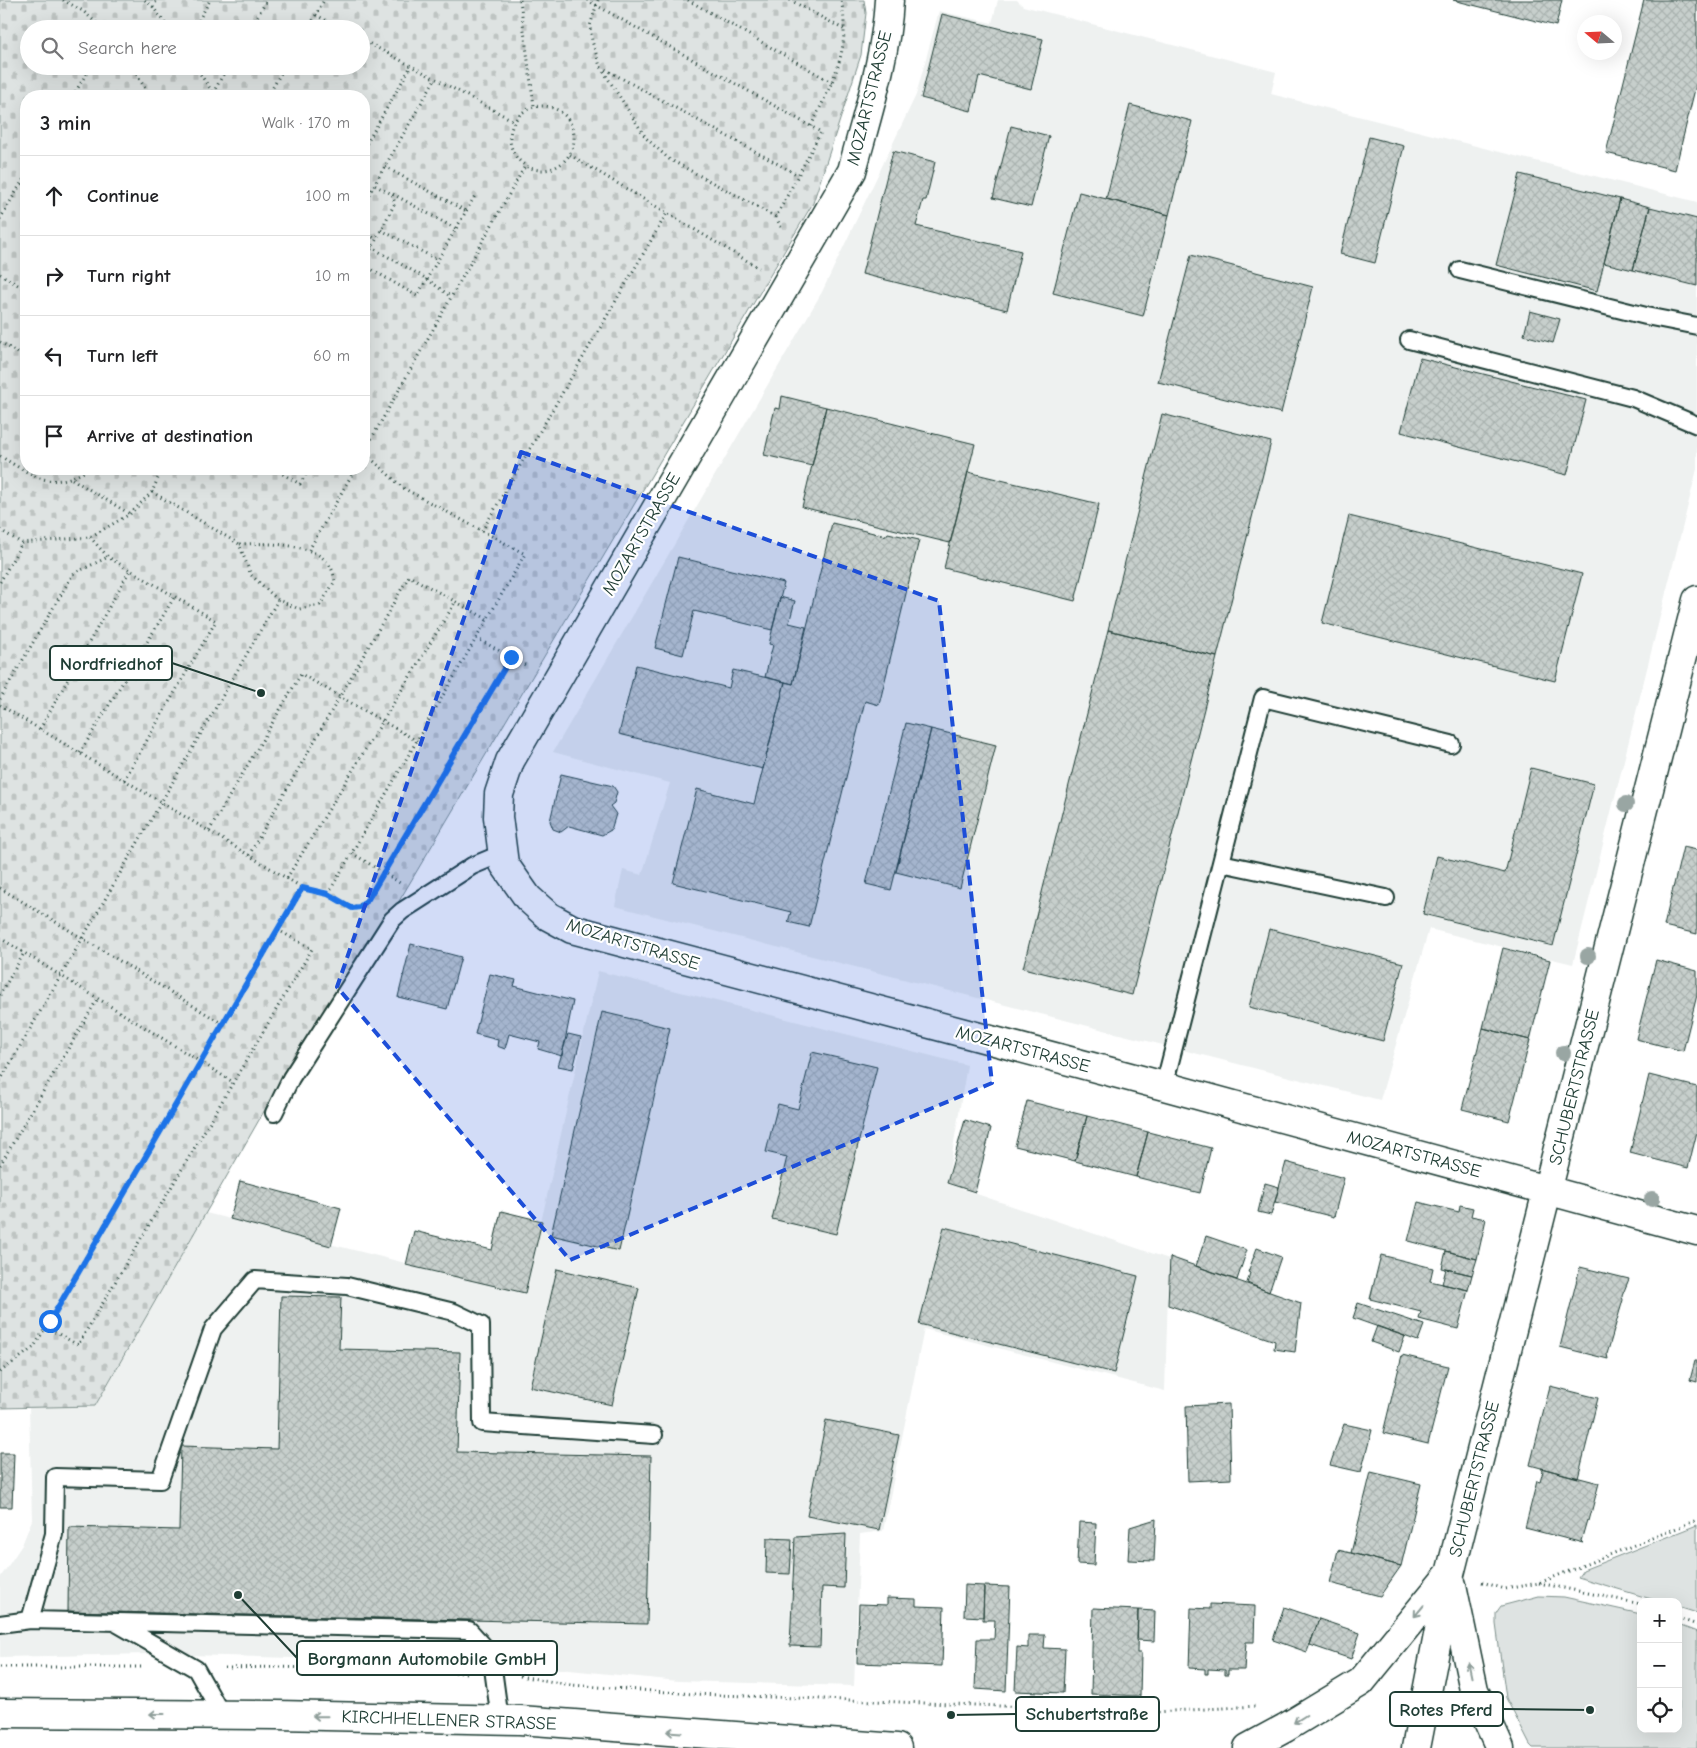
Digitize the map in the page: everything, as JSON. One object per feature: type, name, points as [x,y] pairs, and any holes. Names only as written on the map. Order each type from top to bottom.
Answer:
[{"type":"street","name":"MOZARTSTRASSE","points":[[888,11],[875,89],[852,171],[510,761],[499,794],[498,817],[504,864],[528,898],[548,916],[572,928],[1697,1231]]},
{"type":"street","name":"SCHUBERTSTRASSE","points":[[1416,1748],[1450,1574],[1697,600]]},
{"type":"street","name":"SCHUBERTSTRASSE","points":[[1248,1748],[1361,1682],[1450,1574]]},
{"type":"street","name":"SCHUBERTSTRASSE","points":[[1450,1574],[1474,1690],[1500,1748]]},
{"type":"street","name":"KIRCHHELLENER STRASSE","points":[[0,1713],[500,1720],[897,1748]]},
{"type":"lane","points":[[1460,270],[1646,316],[1697,326]]},
{"type":"lane","points":[[1409,340],[1634,398],[1697,425]]},
{"type":"lane","points":[[1164,1086],[1264,698],[1451,744]]},
{"type":"lane","points":[[274,1113],[291,1078],[392,920],[402,910],[472,866],[503,853]]},
{"type":"lane","points":[[1221,863],[1386,898]]},
{"type":"lane","points":[[30,1620],[54,1534],[55,1477],[160,1480],[213,1329],[255,1280],[347,1286],[454,1312],[481,1325],[482,1423],[654,1435]]},
{"type":"lane","points":[[0,1624],[30,1620],[469,1630],[491,1654],[500,1720]]},
{"type":"lane","points":[[115,1622],[196,1669],[222,1715]]},
{"type":"path","points":[[63,0],[83,11],[94,20]]},
{"type":"path","points":[[145,0],[162,20]]},
{"type":"path","points":[[153,7],[157,0]]},
{"type":"path","points":[[199,20],[210,0]]},
{"type":"path","points":[[255,20],[267,0]]},
{"type":"path","points":[[313,20],[324,0]]},
{"type":"path","points":[[520,0],[534,106]]},
{"type":"path","points":[[587,0],[821,132],[776,218]]},
{"type":"path","points":[[598,0],[590,26],[592,41],[600,66],[646,138],[669,159],[776,218],[782,226],[777,234]]},
{"type":"path","points":[[688,0],[832,82]]},
{"type":"path","points":[[790,0],[845,30]]},
{"type":"path","points":[[811,126],[842,59],[845,30],[841,0]]},
{"type":"path","points":[[316,15],[325,20]]},
{"type":"path","points":[[370,44],[514,121]]},
{"type":"path","points":[[370,138],[411,66]]},
{"type":"path","points":[[600,66],[798,175]]},
{"type":"path","points":[[77,90],[86,75]]},
{"type":"path","points":[[136,75],[146,90]]},
{"type":"path","points":[[201,75],[211,90]]},
{"type":"path","points":[[216,90],[224,75]]},
{"type":"path","points":[[272,90],[281,75]]},
{"type":"path","points":[[370,192],[435,79]]},
{"type":"path","points":[[534,106],[547,106],[559,110],[568,118],[573,130],[574,143],[570,155],[561,164],[550,170],[537,170],[525,166],[516,157],[510,146],[510,133],[514,121],[522,112],[534,106]]},
{"type":"path","points":[[570,155],[759,268],[763,260]]},
{"type":"path","points":[[370,441],[525,166]]},
{"type":"path","points":[[385,167],[466,211]]},
{"type":"path","points":[[0,219],[20,185]]},
{"type":"path","points":[[374,185],[456,228]]},
{"type":"path","points":[[370,251],[395,203],[392,194]]},
{"type":"path","points":[[370,268],[417,296],[476,194]]},
{"type":"path","points":[[482,531],[667,213]]},
{"type":"path","points":[[381,230],[438,260]]},
{"type":"path","points":[[370,236],[376,239]]},
{"type":"path","points":[[372,247],[427,279],[451,298]]},
{"type":"path","points":[[0,274],[20,286]]},
{"type":"path","points":[[0,342],[20,354]]},
{"type":"path","points":[[0,456],[20,468]]},
{"type":"path","points":[[328,894],[525,554],[403,488],[370,458]]},
{"type":"path","points":[[32,475],[40,480],[72,479],[79,475]]},
{"type":"path","points":[[0,530],[22,543],[90,537],[130,514],[152,492],[159,475]]},
{"type":"path","points":[[284,475],[300,484],[305,475]]},
{"type":"path","points":[[309,550],[352,475]]},
{"type":"path","points":[[72,479],[130,514]]},
{"type":"path","points":[[152,492],[239,544],[272,542],[309,550],[330,566],[335,581],[320,605],[299,609],[278,600],[251,574],[239,544]]},
{"type":"path","points":[[90,537],[108,557],[216,621],[124,780]]},
{"type":"path","points":[[0,582],[22,543]]},
{"type":"path","points":[[0,699],[73,574],[108,557]]},
{"type":"path","points":[[40,729],[130,570]]},
{"type":"path","points":[[249,855],[409,576],[487,619]]},
{"type":"path","points":[[80,753],[175,596]]},
{"type":"path","points":[[0,1081],[278,600]]},
{"type":"path","points":[[287,878],[456,601]]},
{"type":"path","points":[[476,638],[525,665]]},
{"type":"path","points":[[0,705],[302,888],[328,894],[352,908],[360,907],[368,899],[511,657]]},
{"type":"path","points":[[209,831],[300,674],[417,741]]},
{"type":"path","points":[[0,888],[224,1024]]},
{"type":"path","points":[[0,1372],[34,1346],[46,1327],[302,888]]},
{"type":"path","points":[[46,1327],[78,1345],[312,949],[278,930]]},
{"type":"path","points":[[0,938],[233,1082]]},
{"type":"path","points":[[0,995],[24,953]]},
{"type":"path","points":[[0,1166],[98,998]]},
{"type":"path","points":[[1450,1574],[1505,1588],[1539,1583],[1697,1520]]},
{"type":"path","points":[[1539,1583],[1637,1603]]},
{"type":"path","points":[[1682,1619],[1697,1625]]},
{"type":"path","points":[[0,1667],[149,1668]]},
{"type":"path","points":[[196,1669],[279,1667],[494,1674],[571,1686],[694,1694],[1155,1712],[1270,1706],[1285,1728]]},
{"type":"highlighted area","points":[[521,452],[939,601],[992,1083],[570,1260],[337,987]]},
{"type":"shaded area","points":[[998,0],[1017,0],[1023,6],[1276,72],[1271,94],[1697,202],[1697,469],[1573,964],[1429,929],[1380,1100],[615,906],[623,870],[642,875],[670,783],[553,752],[822,292],[916,95],[939,11],[992,23]]},
{"type":"shaded area","points":[[598,971],[967,1065],[947,1184],[1169,1259],[1165,1391],[924,1329],[883,1531],[860,1534],[854,1686],[678,1681],[510,1664],[150,1654],[0,1657],[0,1578],[22,1545],[32,1520],[29,1407],[95,1406],[206,1213],[525,1293]]},
{"type":"green space","points":[[0,0],[864,0],[866,13],[861,55],[813,203],[389,918],[298,1052],[95,1406],[0,1408]]},
{"type":"green space","points":[[1697,1525],[1697,1613],[1682,1608],[1682,1598],[1648,1598],[1578,1577],[1583,1570]]},
{"type":"green space","points":[[1539,1596],[1564,1597],[1637,1613],[1637,1733],[1682,1733],[1682,1626],[1697,1632],[1697,1748],[1533,1748],[1506,1698],[1496,1624],[1496,1613],[1501,1606]]},
{"type":"building","points":[[1453,0],[1562,0],[1556,26]]},
{"type":"building","points":[[1644,0],[1697,0],[1697,81],[1675,170],[1606,153]]},
{"type":"building","points":[[942,14],[1043,39],[1031,89],[979,76],[971,111],[921,98]]},
{"type":"building","points":[[1130,105],[1192,121],[1169,215],[1106,199]]},
{"type":"building","points":[[1011,126],[1049,136],[1031,207],[993,198]]},
{"type":"building","points":[[1369,137],[1404,146],[1375,263],[1340,254]]},
{"type":"building","points":[[893,151],[935,162],[926,200],[923,200],[916,226],[1021,251],[1007,310],[862,274]]},
{"type":"building","points":[[1520,174],[1620,199],[1597,291],[1496,265]]},
{"type":"building","points":[[1079,192],[1169,215],[1143,316],[1053,293]]},
{"type":"building","points":[[1620,199],[1650,207],[1633,270],[1604,263]]},
{"type":"building","points":[[1650,207],[1697,219],[1697,286],[1633,270]]},
{"type":"building","points":[[1191,255],[1313,287],[1281,413],[1158,382]]},
{"type":"building","points":[[1530,311],[1560,319],[1553,343],[1524,335]]},
{"type":"building","points":[[1420,358],[1586,400],[1567,475],[1401,432]]},
{"type":"building","points":[[782,396],[826,407],[812,466],[764,455],[775,408],[780,409]]},
{"type":"building","points":[[826,407],[975,444],[950,543],[802,507]]},
{"type":"building","points":[[1162,414],[1271,442],[1217,657],[1108,630]]},
{"type":"building","points":[[968,472],[1099,504],[1075,601],[944,568]]},
{"type":"building","points":[[1349,516],[1582,574],[1555,681],[1322,623]]},
{"type":"building","points":[[832,523],[886,536],[888,533],[919,540],[879,705],[865,701],[809,927],[788,922],[791,912],[673,883],[697,789],[754,804],[785,682],[793,684]]},
{"type":"building","points":[[678,557],[784,583],[772,630],[694,611],[683,655],[655,648]]},
{"type":"building","points":[[780,597],[795,601],[789,623],[806,627],[793,684],[765,677],[773,645],[769,644]]},
{"type":"building","points":[[1108,630],[1217,657],[1132,995],[1023,968]]},
{"type":"building","points":[[636,665],[729,688],[733,670],[785,682],[763,769],[619,734]]},
{"type":"building","points":[[906,723],[931,729],[891,890],[866,884]]},
{"type":"building","points":[[931,729],[996,745],[960,888],[896,872]]},
{"type":"building","points":[[1531,768],[1594,784],[1553,946],[1423,914],[1437,856],[1505,873]]},
{"type":"building","points":[[561,774],[613,786],[617,792],[614,803],[610,806],[616,814],[611,830],[602,835],[569,826],[561,832],[553,829],[550,821]]},
{"type":"building","points":[[1683,847],[1697,850],[1697,934],[1664,926]]},
{"type":"building","points":[[1269,929],[1403,963],[1383,1041],[1249,1007]]},
{"type":"building","points":[[411,944],[461,957],[447,1009],[398,997]]},
{"type":"building","points":[[1503,948],[1550,960],[1530,1040],[1483,1028]]},
{"type":"building","points":[[1656,960],[1697,971],[1697,995],[1683,1051],[1636,1039]]},
{"type":"building","points":[[490,974],[516,980],[514,986],[573,1001],[562,1056],[538,1049],[540,1042],[509,1034],[505,1049],[497,1046],[498,1040],[475,1034]]},
{"type":"building","points":[[602,1012],[670,1028],[619,1251],[551,1235]]},
{"type":"building","points":[[1483,1028],[1530,1040],[1509,1121],[1462,1109]]},
{"type":"building","points":[[568,1034],[581,1037],[573,1069],[558,1066]]},
{"type":"building","points":[[812,1052],[877,1067],[836,1234],[772,1219],[787,1157],[766,1152],[778,1104],[798,1109]]},
{"type":"building","points":[[1649,1075],[1697,1087],[1697,1132],[1688,1168],[1630,1153]]},
{"type":"building","points":[[1027,1101],[1087,1116],[1075,1161],[1015,1146]]},
{"type":"building","points":[[1087,1116],[1148,1132],[1136,1177],[1075,1161]]},
{"type":"building","points":[[965,1120],[991,1128],[975,1192],[947,1183]]},
{"type":"building","points":[[1148,1132],[1211,1148],[1200,1193],[1136,1177]]},
{"type":"building","points":[[1286,1162],[1344,1178],[1334,1217],[1275,1202]]},
{"type":"building","points":[[240,1181],[341,1208],[331,1246],[230,1219]]},
{"type":"building","points":[[1265,1183],[1279,1187],[1271,1215],[1258,1212]]},
{"type":"building","points":[[1418,1202],[1459,1212],[1460,1205],[1473,1208],[1471,1216],[1486,1219],[1477,1259],[1408,1241]]},
{"type":"building","points":[[501,1211],[542,1221],[525,1293],[406,1265],[414,1231],[492,1250]]},
{"type":"building","points":[[944,1227],[1138,1276],[1114,1373],[919,1324]]},
{"type":"building","points":[[1206,1236],[1247,1250],[1237,1280],[1196,1266]]},
{"type":"building","points":[[1257,1248],[1281,1257],[1269,1292],[1247,1283],[1250,1273],[1248,1272]]},
{"type":"building","points":[[1446,1251],[1477,1259],[1472,1275],[1442,1268]]},
{"type":"building","points":[[1381,1255],[1433,1268],[1430,1281],[1468,1290],[1458,1329],[1419,1319],[1421,1312],[1370,1299]]},
{"type":"building","points":[[1170,1257],[1301,1303],[1295,1352],[1274,1349],[1275,1341],[1168,1305]]},
{"type":"building","points":[[1580,1267],[1629,1279],[1622,1296],[1623,1300],[1607,1354],[1608,1359],[1560,1347]]},
{"type":"building","points":[[557,1269],[639,1288],[612,1405],[530,1387]]},
{"type":"building","points":[[1446,1269],[1472,1275],[1468,1290],[1442,1284]]},
{"type":"building","points":[[281,1296],[341,1297],[339,1349],[460,1352],[457,1452],[651,1456],[647,1624],[68,1611],[69,1527],[179,1530],[181,1446],[277,1449]]},
{"type":"building","points":[[1358,1303],[1424,1325],[1418,1341],[1353,1318]]},
{"type":"building","points":[[1377,1326],[1405,1336],[1399,1352],[1371,1342]]},
{"type":"building","points":[[1402,1355],[1448,1366],[1428,1444],[1383,1433]]},
{"type":"building","points":[[1695,1361],[1697,1361],[1697,1382],[1690,1380]]},
{"type":"building","points":[[1550,1386],[1598,1398],[1578,1478],[1530,1465]]},
{"type":"building","points":[[1229,1404],[1231,1479],[1188,1481],[1186,1406]]},
{"type":"building","points":[[826,1420],[899,1435],[879,1530],[807,1516]]},
{"type":"building","points":[[1344,1424],[1372,1430],[1361,1472],[1330,1465]]},
{"type":"building","points":[[0,1453],[14,1453],[12,1507],[0,1507]]},
{"type":"building","points":[[1541,1468],[1599,1483],[1589,1521],[1587,1520],[1581,1541],[1583,1543],[1525,1528],[1537,1481],[1540,1482],[1543,1471]]},
{"type":"building","points":[[1371,1472],[1421,1484],[1401,1566],[1351,1553]]},
{"type":"building","points":[[1156,1519],[1154,1561],[1128,1560],[1130,1527]]},
{"type":"building","points":[[1079,1522],[1096,1523],[1094,1565],[1077,1564]]},
{"type":"building","points":[[846,1534],[844,1588],[822,1587],[820,1647],[790,1646],[795,1537]]},
{"type":"building","points":[[767,1538],[792,1539],[790,1574],[766,1573]]},
{"type":"building","points":[[1338,1550],[1401,1566],[1380,1596],[1330,1583]]},
{"type":"building","points":[[965,1585],[984,1586],[983,1617],[964,1616]]},
{"type":"building","points":[[984,1586],[1010,1587],[1006,1691],[975,1689],[977,1639],[994,1639],[995,1620],[983,1620]]},
{"type":"building","points":[[887,1598],[916,1599],[916,1606],[944,1607],[942,1666],[857,1663],[859,1604],[887,1605]]},
{"type":"building","points":[[1210,1604],[1255,1606],[1254,1642],[1246,1642],[1244,1670],[1228,1670],[1228,1675],[1225,1675],[1225,1670],[1208,1669],[1208,1674],[1205,1674],[1205,1669],[1189,1668],[1191,1608],[1210,1609]]},
{"type":"building","points":[[1284,1607],[1319,1619],[1307,1652],[1273,1640]]},
{"type":"building","points":[[1093,1608],[1138,1610],[1137,1653],[1141,1653],[1140,1696],[1091,1694]]},
{"type":"building","points":[[1138,1610],[1155,1611],[1154,1641],[1137,1640]]},
{"type":"building","points":[[1319,1619],[1360,1633],[1351,1659],[1310,1645]]},
{"type":"building","points":[[1028,1635],[1045,1635],[1044,1648],[1065,1649],[1063,1693],[1015,1691],[1017,1647],[1028,1648]]},
{"type":"place","name":"Nordfriedhof","points":[[261,693]]},
{"type":"place","name":"Borgmann Automobile GmbH","points":[[238,1595]]},
{"type":"place","name":"Rotes Pferd","points":[[1590,1710]]},
{"type":"place","name":"Schubertstraße","points":[[951,1715]]},
{"type":"route","points":[[50,1321],[302,888],[328,894],[352,908],[360,907],[368,899],[511,657]]}]
